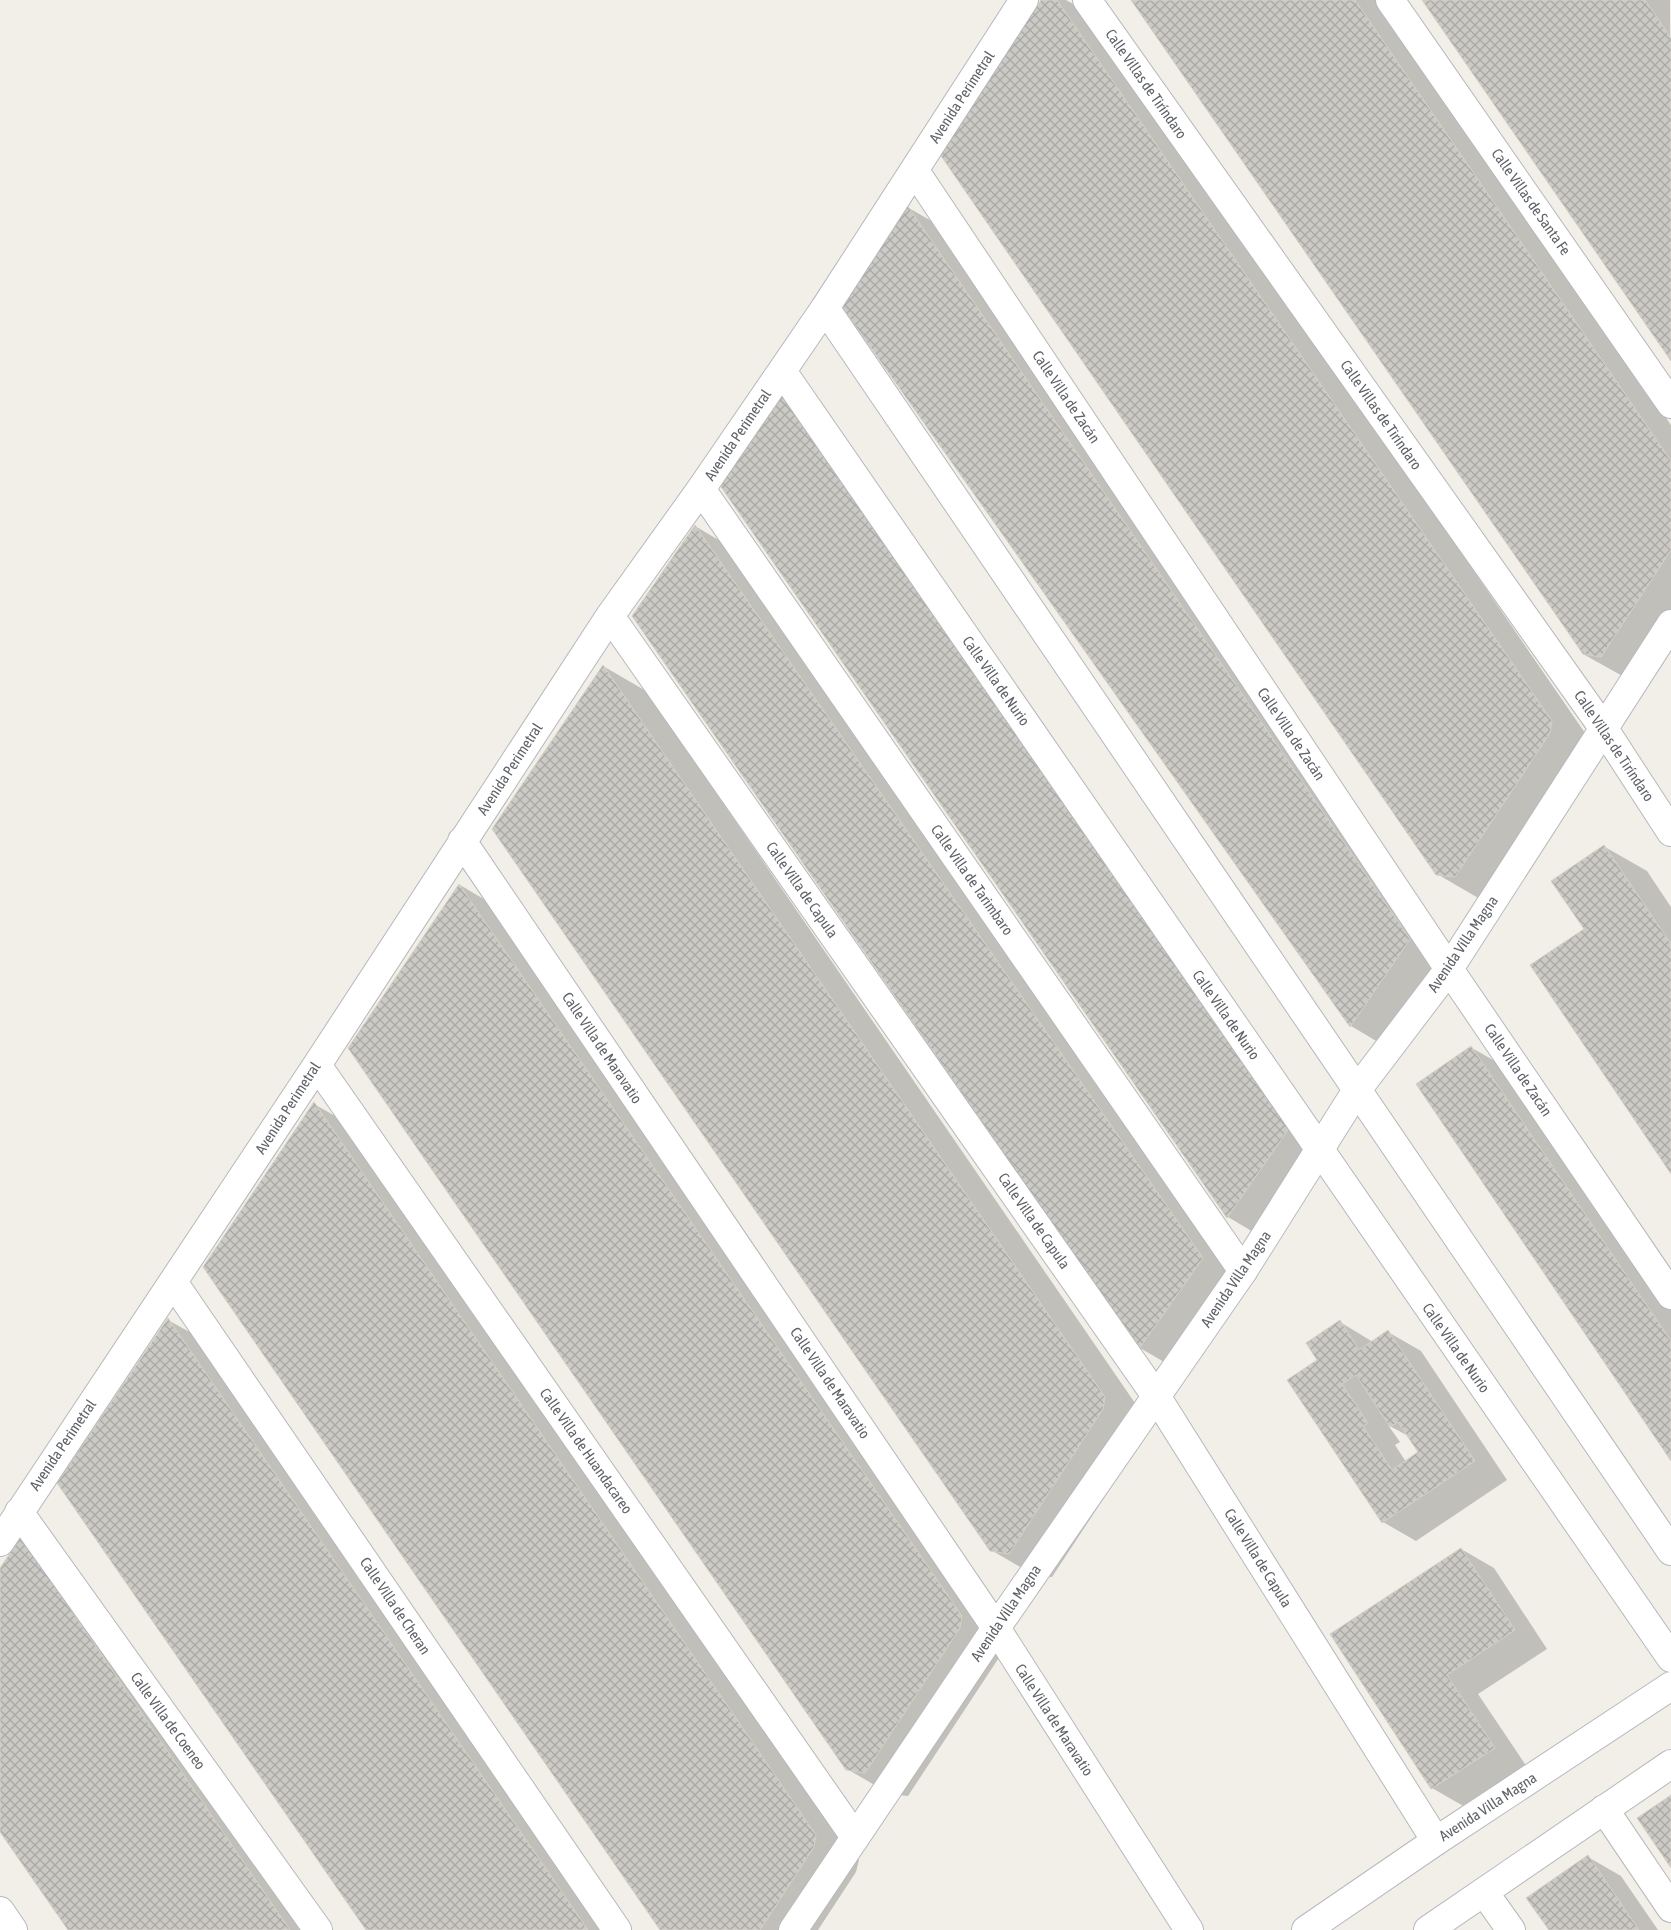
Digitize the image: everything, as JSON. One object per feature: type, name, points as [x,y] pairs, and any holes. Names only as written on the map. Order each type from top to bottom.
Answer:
[{"type":"street","name":"Avenida Perimetral","points":[[0,1542],[18,1512],[317,1065],[610,616],[701,490],[782,371],[1024,0]]},
{"type":"street","name":"Calle Villas de Tiríndaro","points":[[1087,0],[1604,729],[1671,832]]},
{"type":"street","name":"Calle Villas de Santa Fe","points":[[1390,0],[1671,404]]},
{"type":"street","name":"Calle Villa de Zacán","points":[[914,171],[1449,969],[1671,1295]]},
{"type":"street","points":[[824,308],[1671,1551]]},
{"type":"street","name":"Calle Villa de Nurio","points":[[782,371],[1671,1658]]},
{"type":"street","name":"Calle Villa de Tarimbaro","points":[[701,490],[1243,1272]]},
{"type":"street","name":"Calle Villa de Capula","points":[[610,616],[1156,1396],[1436,1841]]},
{"type":"street","name":"Avenida Villa Magna","points":[[794,1930],[996,1628],[1243,1272],[1357,1090],[1449,969],[1671,624]]},
{"type":"street","name":"Calle Villa de Maravatio","points":[[462,841],[996,1628],[1189,1930]]},
{"type":"street","name":"Calle Villa de Huandacareo","points":[[317,1065],[855,1837]]},
{"type":"street","name":"Calle Villa de Cheran","points":[[173,1282],[617,1930]]},
{"type":"street","name":"Calle Villa de Coeneo","points":[[18,1512],[318,1930]]},
{"type":"street","name":"Avenida Villa Magna","points":[[1306,1930],[1436,1841],[1671,1686]]},
{"type":"street","points":[[1428,1930],[1671,1764]]},
{"type":"street","points":[[1604,1809],[1671,1908]]},
{"type":"street","points":[[1484,1892],[1511,1930]]},
{"type":"street","points":[[0,1911],[13,1930]]},
{"type":"building","points":[[1041,0],[1057,0],[1552,721],[1550,733],[1455,877],[1436,875],[939,153]]},
{"type":"building","points":[[1131,0],[1355,0],[1671,461],[1671,550],[1601,657],[1583,654]]},
{"type":"building","points":[[1422,0],[1645,0],[1671,38],[1671,361]]},
{"type":"building","points":[[907,205],[1410,939],[1350,1027],[840,304]]},
{"type":"building","points":[[782,394],[1290,1127],[1227,1218],[719,484]]},
{"type":"building","points":[[695,525],[1203,1258],[1139,1349],[632,616]]},
{"type":"building","points":[[603,665],[1105,1397],[1103,1409],[1009,1554],[990,1551],[492,829]]},
{"type":"building","points":[[1604,845],[1671,944],[1671,1174],[1530,965],[1584,929],[1551,881]]},
{"type":"building","points":[[459,884],[962,1616],[960,1628],[865,1773],[846,1770],[348,1048]]},
{"type":"building","points":[[1471,1046],[1671,1341],[1671,1461],[1416,1084]]},
{"type":"building","points":[[314,1102],[816,1835],[814,1847],[760,1930],[660,1930],[203,1267]]},
{"type":"building","points":[[168,1318],[588,1930],[366,1930],[57,1483]]},
{"type":"building","points":[[1340,1320],[1359,1350],[1388,1330],[1475,1461],[1382,1523],[1287,1380],[1317,1360],[1306,1343]],"holes":[[[1356,1375],[1390,1427],[1398,1422],[1418,1452],[1392,1470],[1363,1426],[1368,1423],[1342,1384]]]},
{"type":"building","points":[[21,1537],[290,1930],[68,1930],[0,1832],[0,1568]]},
{"type":"building","points":[[1461,1548],[1515,1630],[1447,1675],[1495,1748],[1431,1789],[1330,1634]]},
{"type":"building","points":[[1671,1795],[1671,1868],[1637,1818]]},
{"type":"building","points":[[1588,1855],[1639,1930],[1549,1930],[1526,1898]]}]
